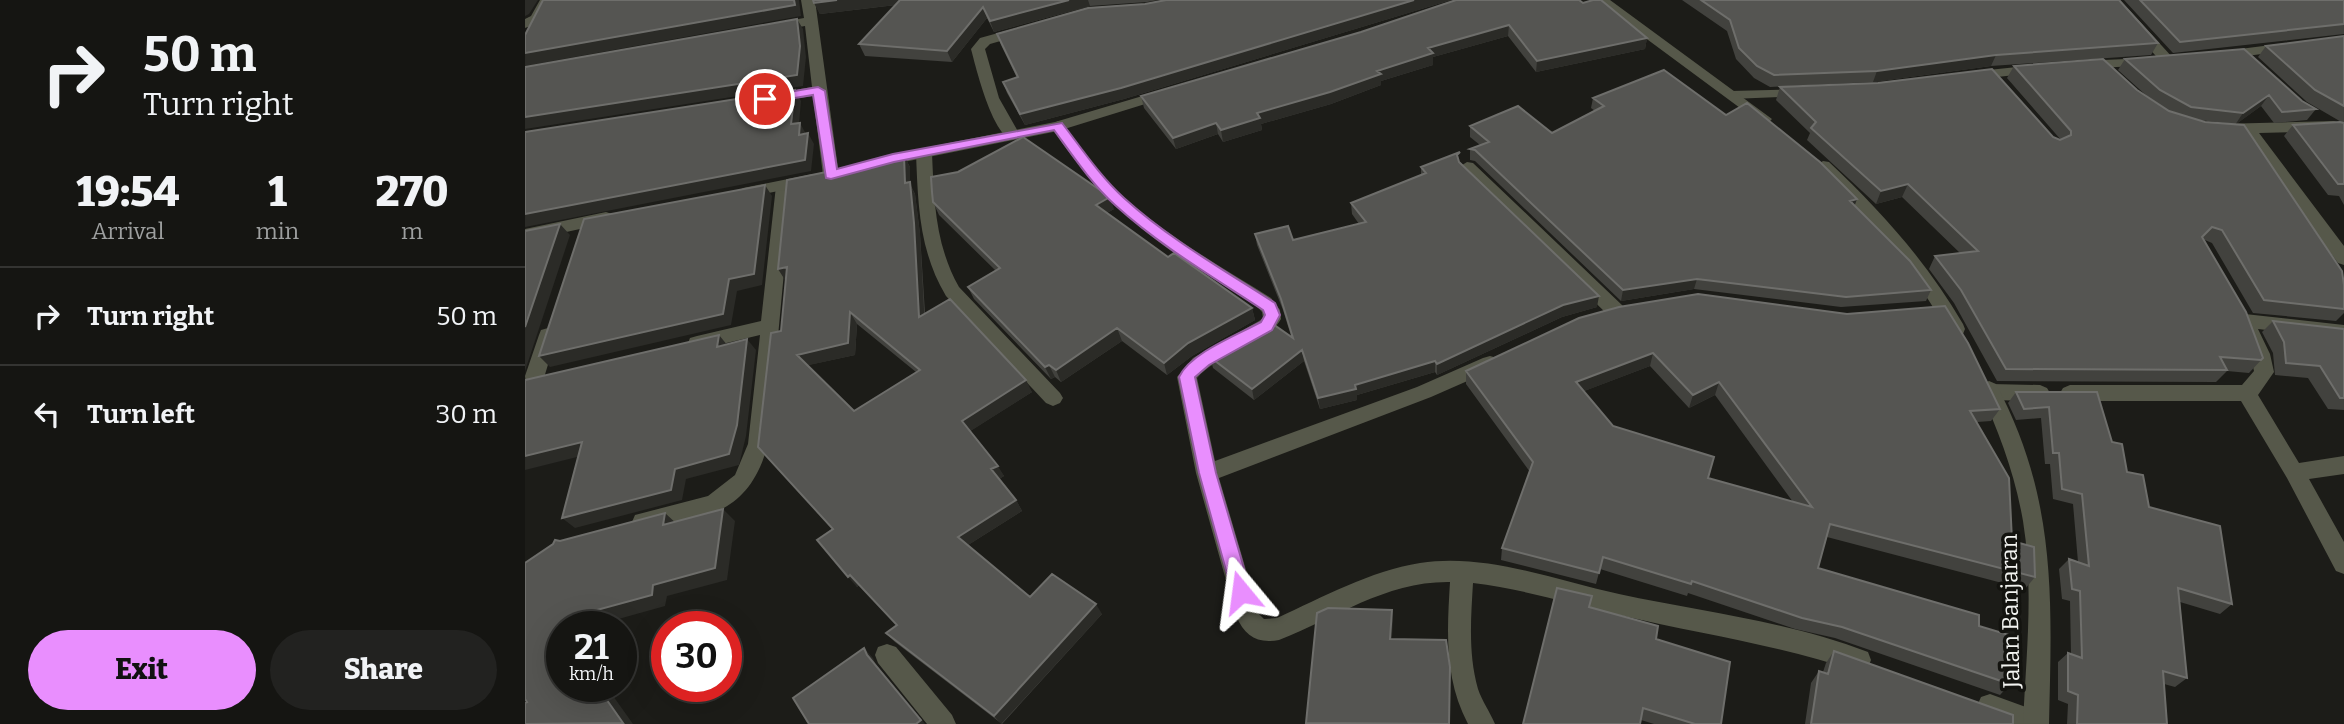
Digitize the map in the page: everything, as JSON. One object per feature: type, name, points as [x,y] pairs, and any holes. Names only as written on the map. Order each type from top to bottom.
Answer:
[{"type":"street","points":[[525,24],[536,19],[547,0]]},
{"type":"street","points":[[731,196],[837,174],[818,91],[807,0]]},
{"type":"street","points":[[1601,0],[1779,131]]},
{"type":"street","points":[[1952,79],[1995,78],[2052,68],[2100,64],[2174,61],[2113,0]]},
{"type":"street","points":[[755,31],[810,21]]},
{"type":"street","points":[[1012,135],[992,98],[978,46],[991,38],[1039,26]]},
{"type":"street","points":[[2205,57],[2306,45]]},
{"type":"street","points":[[2241,53],[2261,71]]},
{"type":"street","points":[[2100,64],[2118,81]]},
{"type":"street","points":[[868,165],[1058,125],[1188,87]]},
{"type":"street","points":[[752,101],[818,91]]},
{"type":"street","points":[[1731,95],[1817,92]]},
{"type":"street","points":[[2308,112],[2339,128]]},
{"type":"street","points":[[1058,125],[1095,176],[1120,202],[1168,239],[1265,303],[1271,310],[1272,319],[1266,326],[1203,361],[1188,374],[1207,473],[1248,616],[1258,630],[1279,629],[1370,586],[1425,573],[1462,571],[1496,575],[1792,641],[1834,651],[1884,669]]},
{"type":"street","points":[[2208,130],[2339,128]]},
{"type":"street","points":[[2248,129],[2344,259]]},
{"type":"street","points":[[1805,152],[1877,219],[1946,309],[1965,345]]},
{"type":"street","points":[[924,153],[927,218],[933,253],[943,278],[952,291],[1053,398]]},
{"type":"street","points":[[1467,167],[1616,311]]},
{"type":"street","points":[[625,527],[714,504],[729,497],[748,477],[758,444],[784,186]]},
{"type":"street","points":[[525,234],[625,215]]},
{"type":"street","points":[[576,249],[585,222]]},
{"type":"street","points":[[1593,317],[1641,306]]},
{"type":"street","points":[[1921,312],[1946,309]]},
{"type":"street","points":[[529,382],[555,315]]},
{"type":"street","points":[[2248,393],[2264,372],[2260,354],[2241,315],[2344,332]]},
{"type":"street","points":[[678,347],[771,326]]},
{"type":"street","points":[[1207,473],[1424,393],[1511,352]]},
{"type":"street","name":"Jalan Banjaran","points":[[1978,369],[2009,436],[2032,513],[2038,588],[2036,723]]},
{"type":"street","points":[[529,382],[560,375]]},
{"type":"street","points":[[1991,393],[2248,393]]},
{"type":"street","points":[[2248,393],[2344,564]]},
{"type":"street","points":[[2294,471],[2344,465]]},
{"type":"street","points":[[1462,571],[1460,667],[1467,700],[1482,724]]},
{"type":"street","points":[[887,654],[943,724]]},
{"type":"street","points":[[1973,701],[2036,723]]},
{"type":"building","points":[[543,0],[794,0],[795,5],[525,53],[525,35]]},
{"type":"building","points":[[813,0],[837,0],[814,3]]},
{"type":"building","points":[[900,0],[1069,0],[990,21],[983,7],[947,51],[859,44]]},
{"type":"building","points":[[1166,0],[1414,0],[1121,88],[1020,114],[1003,82],[1018,77],[997,34],[1088,8]]},
{"type":"building","points":[[1456,0],[1579,0],[1583,3],[1601,0],[1647,38],[1537,61],[1509,25],[1428,48],[1433,53],[1377,71],[1381,74],[1330,92],[1257,113],[1260,118],[1221,130],[1216,123],[1173,138],[1141,96],[1361,32]]},
{"type":"building","points":[[1701,0],[2119,0],[2158,43],[1996,55],[1877,71],[1774,75],[1757,66],[1739,48],[1730,20]]},
{"type":"building","points":[[2140,0],[2344,0],[2344,24],[2180,42]]},
{"type":"building","points":[[797,19],[800,46],[797,75],[525,117],[525,67]]},
{"type":"building","points":[[2344,36],[2344,106],[2315,90],[2266,46]]},
{"type":"building","points":[[2244,49],[2302,101],[2316,109],[2282,112],[2269,95],[2243,113],[2191,107],[2160,90],[2125,59]]},
{"type":"building","points":[[2103,59],[2137,90],[2169,111],[2205,122],[2244,125],[2342,271],[2344,309],[2264,300],[2222,230],[2212,227],[2202,237],[2246,312],[2263,358],[2261,360],[2220,357],[2227,370],[2006,369],[1961,290],[1935,256],[1978,251],[1908,184],[1881,191],[1811,128],[1816,122],[1780,87],[1878,83],[1992,69],[2053,137],[2060,140],[2071,135],[2071,131],[2014,66]]},
{"type":"building","points":[[1664,70],[1726,115],[1747,103],[1820,162],[1857,199],[1850,201],[1910,261],[1931,290],[1846,297],[1697,279],[1623,290],[1475,150],[1470,149],[1489,142],[1470,126],[1518,106],[1552,133],[1604,106],[1593,98]]},
{"type":"building","points":[[795,90],[791,124],[800,123],[799,135],[808,133],[805,160],[525,214],[525,132]]},
{"type":"building","points":[[2344,123],[2344,184],[2338,184],[2293,125]]},
{"type":"building","points":[[1023,137],[1110,197],[1096,205],[1168,257],[1174,253],[1252,308],[1188,343],[1164,363],[1117,328],[1056,370],[1049,365],[1045,367],[968,287],[1000,268],[933,202],[932,192],[931,177],[958,172]]},
{"type":"building","points":[[1460,152],[1457,155],[1459,162],[1599,296],[1563,305],[1437,364],[1435,361],[1355,385],[1356,389],[1318,398],[1302,350],[1252,389],[1210,357],[1270,322],[1293,338],[1281,299],[1255,234],[1288,226],[1293,240],[1366,222],[1351,203],[1426,173],[1421,167]]},
{"type":"building","points":[[904,156],[905,183],[910,182],[914,223],[919,317],[950,299],[1026,380],[962,421],[998,466],[991,469],[1016,500],[958,537],[1030,597],[1052,574],[1096,604],[994,716],[886,633],[897,625],[850,575],[848,577],[817,540],[833,529],[758,447],[771,333],[781,331],[787,267],[778,269],[787,180]],"holes":[[[850,312],[920,370],[854,411],[797,355],[848,343]]]},
{"type":"building","points":[[765,185],[754,274],[729,279],[723,314],[539,356],[584,219]]},
{"type":"building","points":[[560,224],[525,327],[525,231]]},
{"type":"building","points":[[1698,294],[1847,314],[1945,306],[1968,343],[2000,409],[1970,411],[2009,478],[2012,541],[2034,547],[2035,577],[1830,524],[1818,568],[1979,615],[1979,626],[2009,635],[2010,684],[1842,627],[1802,618],[1692,581],[1691,584],[1603,557],[1599,573],[1502,548],[1533,462],[1466,371],[1579,318],[1619,307]],"holes":[[[1653,353],[1693,395],[1719,382],[1812,507],[1708,478],[1714,457],[1613,426],[1576,382]]]},
{"type":"building","points":[[2273,321],[2344,329],[2344,398],[2340,398],[2320,366],[2286,363],[2284,342]]},
{"type":"building","points":[[719,335],[717,347],[747,339],[737,425],[729,454],[675,469],[671,490],[562,518],[582,442],[525,456],[525,380]]},
{"type":"building","points":[[2016,392],[2097,392],[2112,442],[2122,444],[2127,472],[2143,475],[2149,507],[2220,526],[2232,604],[2178,588],[2187,678],[2163,671],[2167,724],[2077,724],[2078,695],[2068,691],[2068,653],[2082,658],[2080,591],[2072,589],[2069,559],[2089,566],[2082,494],[2062,489],[2059,453],[2053,453],[2049,407],[2024,409]]},
{"type":"building","points":[[723,509],[715,568],[653,585],[652,595],[593,611],[546,611],[546,702],[608,702],[623,723],[525,724],[525,563],[555,540],[560,541],[665,513],[663,525]]},
{"type":"building","points":[[1557,588],[1592,596],[1589,607],[1658,626],[1656,639],[1730,662],[1721,724],[1695,724],[1643,708],[1640,724],[1523,724]]},
{"type":"building","points":[[1328,608],[1392,610],[1390,639],[1446,640],[1450,667],[1449,724],[1306,723],[1317,613]]},
{"type":"building","points":[[864,648],[921,720],[916,724],[809,724],[793,698]]},
{"type":"building","points":[[1834,651],[2013,715],[2013,724],[1811,724],[1819,671],[1828,674]]},
{"type":"route","points":[[765,99],[818,91],[831,175],[893,158],[1058,125],[1095,176],[1120,202],[1168,239],[1270,307],[1273,315],[1266,326],[1203,361],[1190,371],[1187,377],[1207,473],[1241,592]]}]
